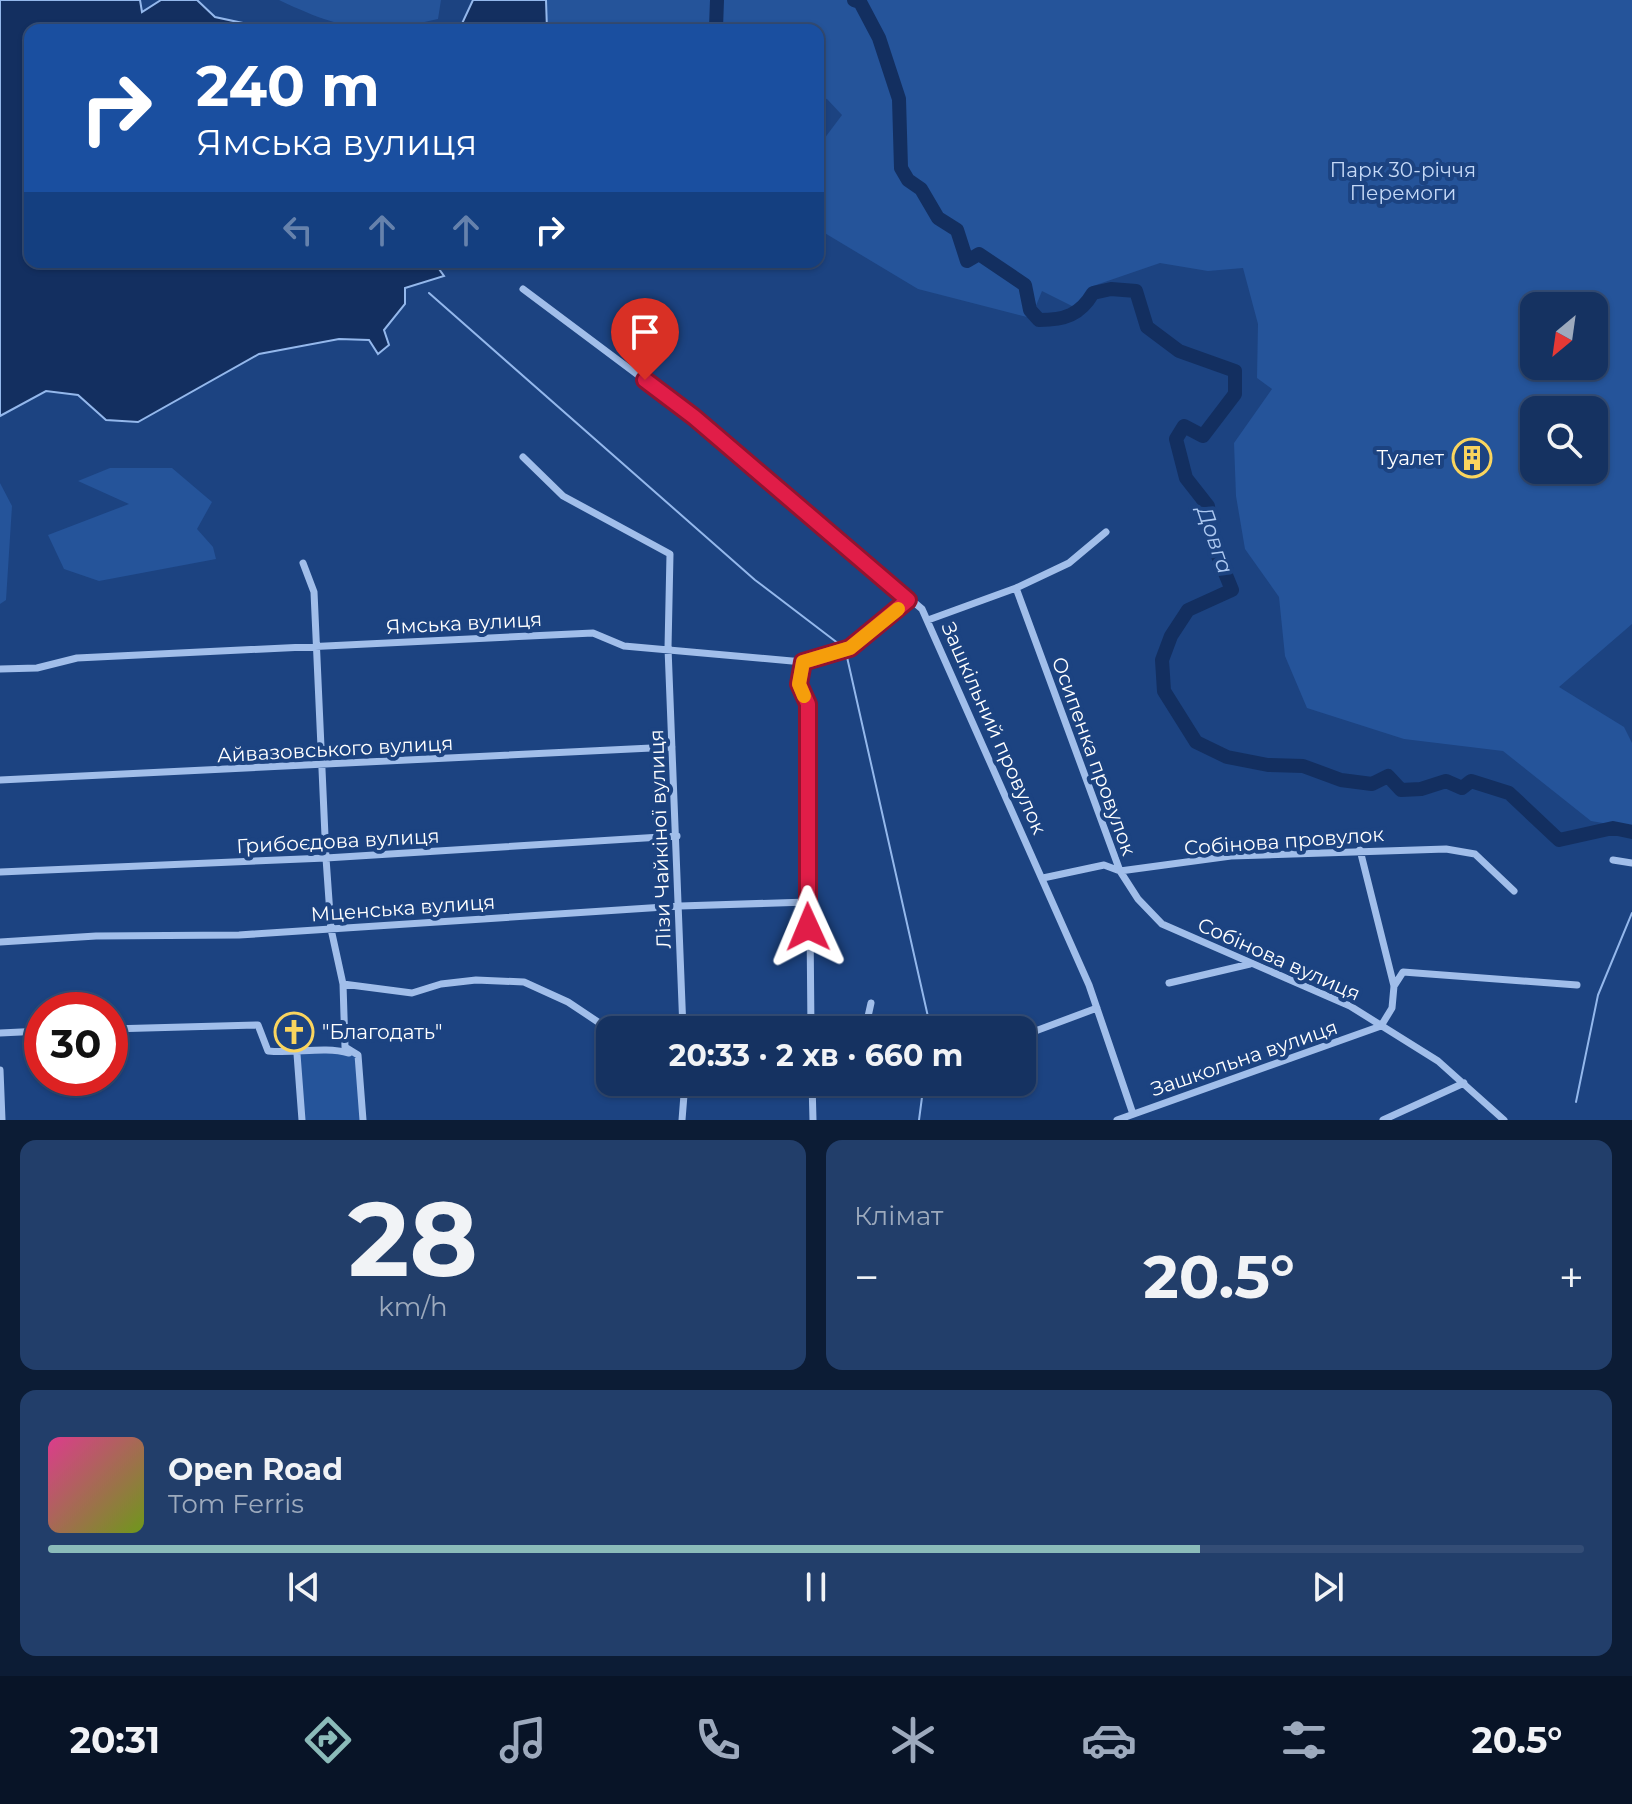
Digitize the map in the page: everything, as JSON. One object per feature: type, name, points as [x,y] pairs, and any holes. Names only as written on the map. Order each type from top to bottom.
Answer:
[{"type":"street","name":"Зашкільний провулок","points":[[523,289],[694,417],[922,609],[1043,878],[1097,1008],[1133,1114]]},
{"type":"street","name":"Лізи Чайкіної вулиця","points":[[523,457],[563,496],[670,554],[668,648],[683,1016]]},
{"type":"street","points":[[928,620],[1016,588],[1069,563],[1106,532]]},
{"type":"street","points":[[303,563],[314,592],[331,929],[343,984],[345,1047],[358,1055]]},
{"type":"street","name":"Осипенка провулок","points":[[1016,588],[1120,871],[1138,899],[1162,924]]},
{"type":"street","name":"Ямська вулиця","points":[[0,669],[37,668],[77,658],[593,633],[624,646],[803,662],[850,648],[908,600]]},
{"type":"street","points":[[803,662],[799,684],[808,704],[811,1016]]},
{"type":"street","name":"Айвазовського вулиця","points":[[0,780],[672,747]]},
{"type":"street","name":"Грибоєдова вулиця","points":[[0,872],[326,858],[677,836]]},
{"type":"street","name":"Собінова провулок","points":[[1043,878],[1104,865],[1120,871],[1231,856],[1446,849],[1475,854],[1514,891]]},
{"type":"street","points":[[1360,850],[1394,986],[1392,1008],[1381,1026],[1438,1061],[1504,1120]]},
{"type":"street","points":[[1613,860],[1632,863]]},
{"type":"street","name":"Мценська вулиця","points":[[0,942],[331,929],[680,906],[808,902]]},
{"type":"street","name":"Собінова вулиця","points":[[1162,924],[1350,1006],[1381,1026]]},
{"type":"street","points":[[1169,983],[1252,963]]},
{"type":"street","points":[[1394,986],[1403,972],[1577,985]]},
{"type":"street","points":[[343,984],[392,994],[476,980],[524,982],[568,1002],[596,1021]]},
{"type":"street","points":[[868,1016],[871,1003]]},
{"type":"street","points":[[1036,1031],[1097,1008]]},
{"type":"street","points":[[128,1029],[258,1025],[268,1051],[297,1054],[332,1049],[358,1055]]},
{"type":"street","name":"Зашкольна вулиця","points":[[1117,1120],[1381,1026]]},
{"type":"street","points":[[0,1033],[24,1032]]},
{"type":"street","points":[[297,1054],[302,1120]]},
{"type":"street","points":[[358,1055],[363,1120]]},
{"type":"street","points":[[0,1070],[2,1120]]},
{"type":"street","points":[[1383,1120],[1464,1083]]},
{"type":"street","points":[[682,1120],[684,1096]]},
{"type":"street","points":[[812,1096],[813,1120]]},
{"type":"green space","points":[[279,0],[441,0],[438,19],[414,24],[344,24]]},
{"type":"green space","name":"Парк 30-річчя Перемоги","points":[[546,0],[1632,0],[1632,624],[1559,687],[1624,727],[1632,743],[1632,828],[1591,821],[1503,751],[1404,739],[1307,708],[1285,656],[1279,597],[1245,549],[1236,496],[1234,443],[1272,389],[1257,378],[1258,324],[1243,268],[1208,271],[1160,263],[1093,286],[1074,307],[1042,291],[1031,318],[918,289],[824,233],[824,139],[842,115],[824,99],[824,24],[547,24]]},
{"type":"green space","points":[[110,468],[172,468],[212,502],[197,529],[213,547],[216,559],[99,581],[64,569],[48,535],[129,504],[78,481]]},
{"type":"green space","points":[[0,483],[12,506],[6,600],[0,604]]},
{"type":"green space","points":[[332,1049],[358,1055],[363,1120],[302,1120],[297,1054]]},
{"type":"shaded area","points":[[0,0],[140,0],[142,12],[161,0],[197,0],[215,17],[247,24],[24,24],[24,268],[438,268],[444,276],[405,288],[405,304],[384,330],[389,345],[378,354],[369,340],[339,339],[259,354],[138,422],[106,420],[78,395],[46,391],[0,416]]},
{"type":"shaded area","points":[[473,0],[546,0],[547,24],[462,24]]},
{"type":"waterway","name":"Довга","points":[[716,24],[717,0]]},
{"type":"waterway","name":"Довга","points":[[854,0],[860,2],[879,38],[899,99],[901,168],[908,180],[921,189],[938,218],[957,230],[967,261],[979,254],[1025,285],[1030,310],[1039,320],[1071,315],[1093,293],[1111,289],[1136,291],[1147,327],[1179,351],[1235,371],[1235,394],[1203,436],[1184,426],[1176,439],[1186,478],[1208,506],[1212,541],[1232,590],[1188,610],[1171,636],[1162,660],[1164,691],[1196,742],[1227,757],[1268,765],[1303,766],[1341,780],[1372,784],[1388,776],[1401,790],[1421,789],[1446,781],[1462,788],[1471,781],[1509,793],[1559,840],[1613,828],[1632,832]]},
{"type":"waterway","points":[[429,293],[755,580],[839,644]]},
{"type":"waterway","points":[[847,657],[928,1016]]},
{"type":"waterway","points":[[1576,1102],[1598,995],[1632,913]]},
{"type":"waterway","points":[[919,1120],[922,1096]]},
{"type":"slow traffic","points":[[804,696],[799,684],[803,662],[850,648],[898,609]]},
{"type":"place","name":"Туалет","points":[[1472,458]]},
{"type":"place","name":"\"Благодать\"","points":[[294,1032]]},
{"type":"route","points":[[645,380],[694,417],[908,600],[850,648],[803,662],[799,684],[808,704],[808,927]]}]
